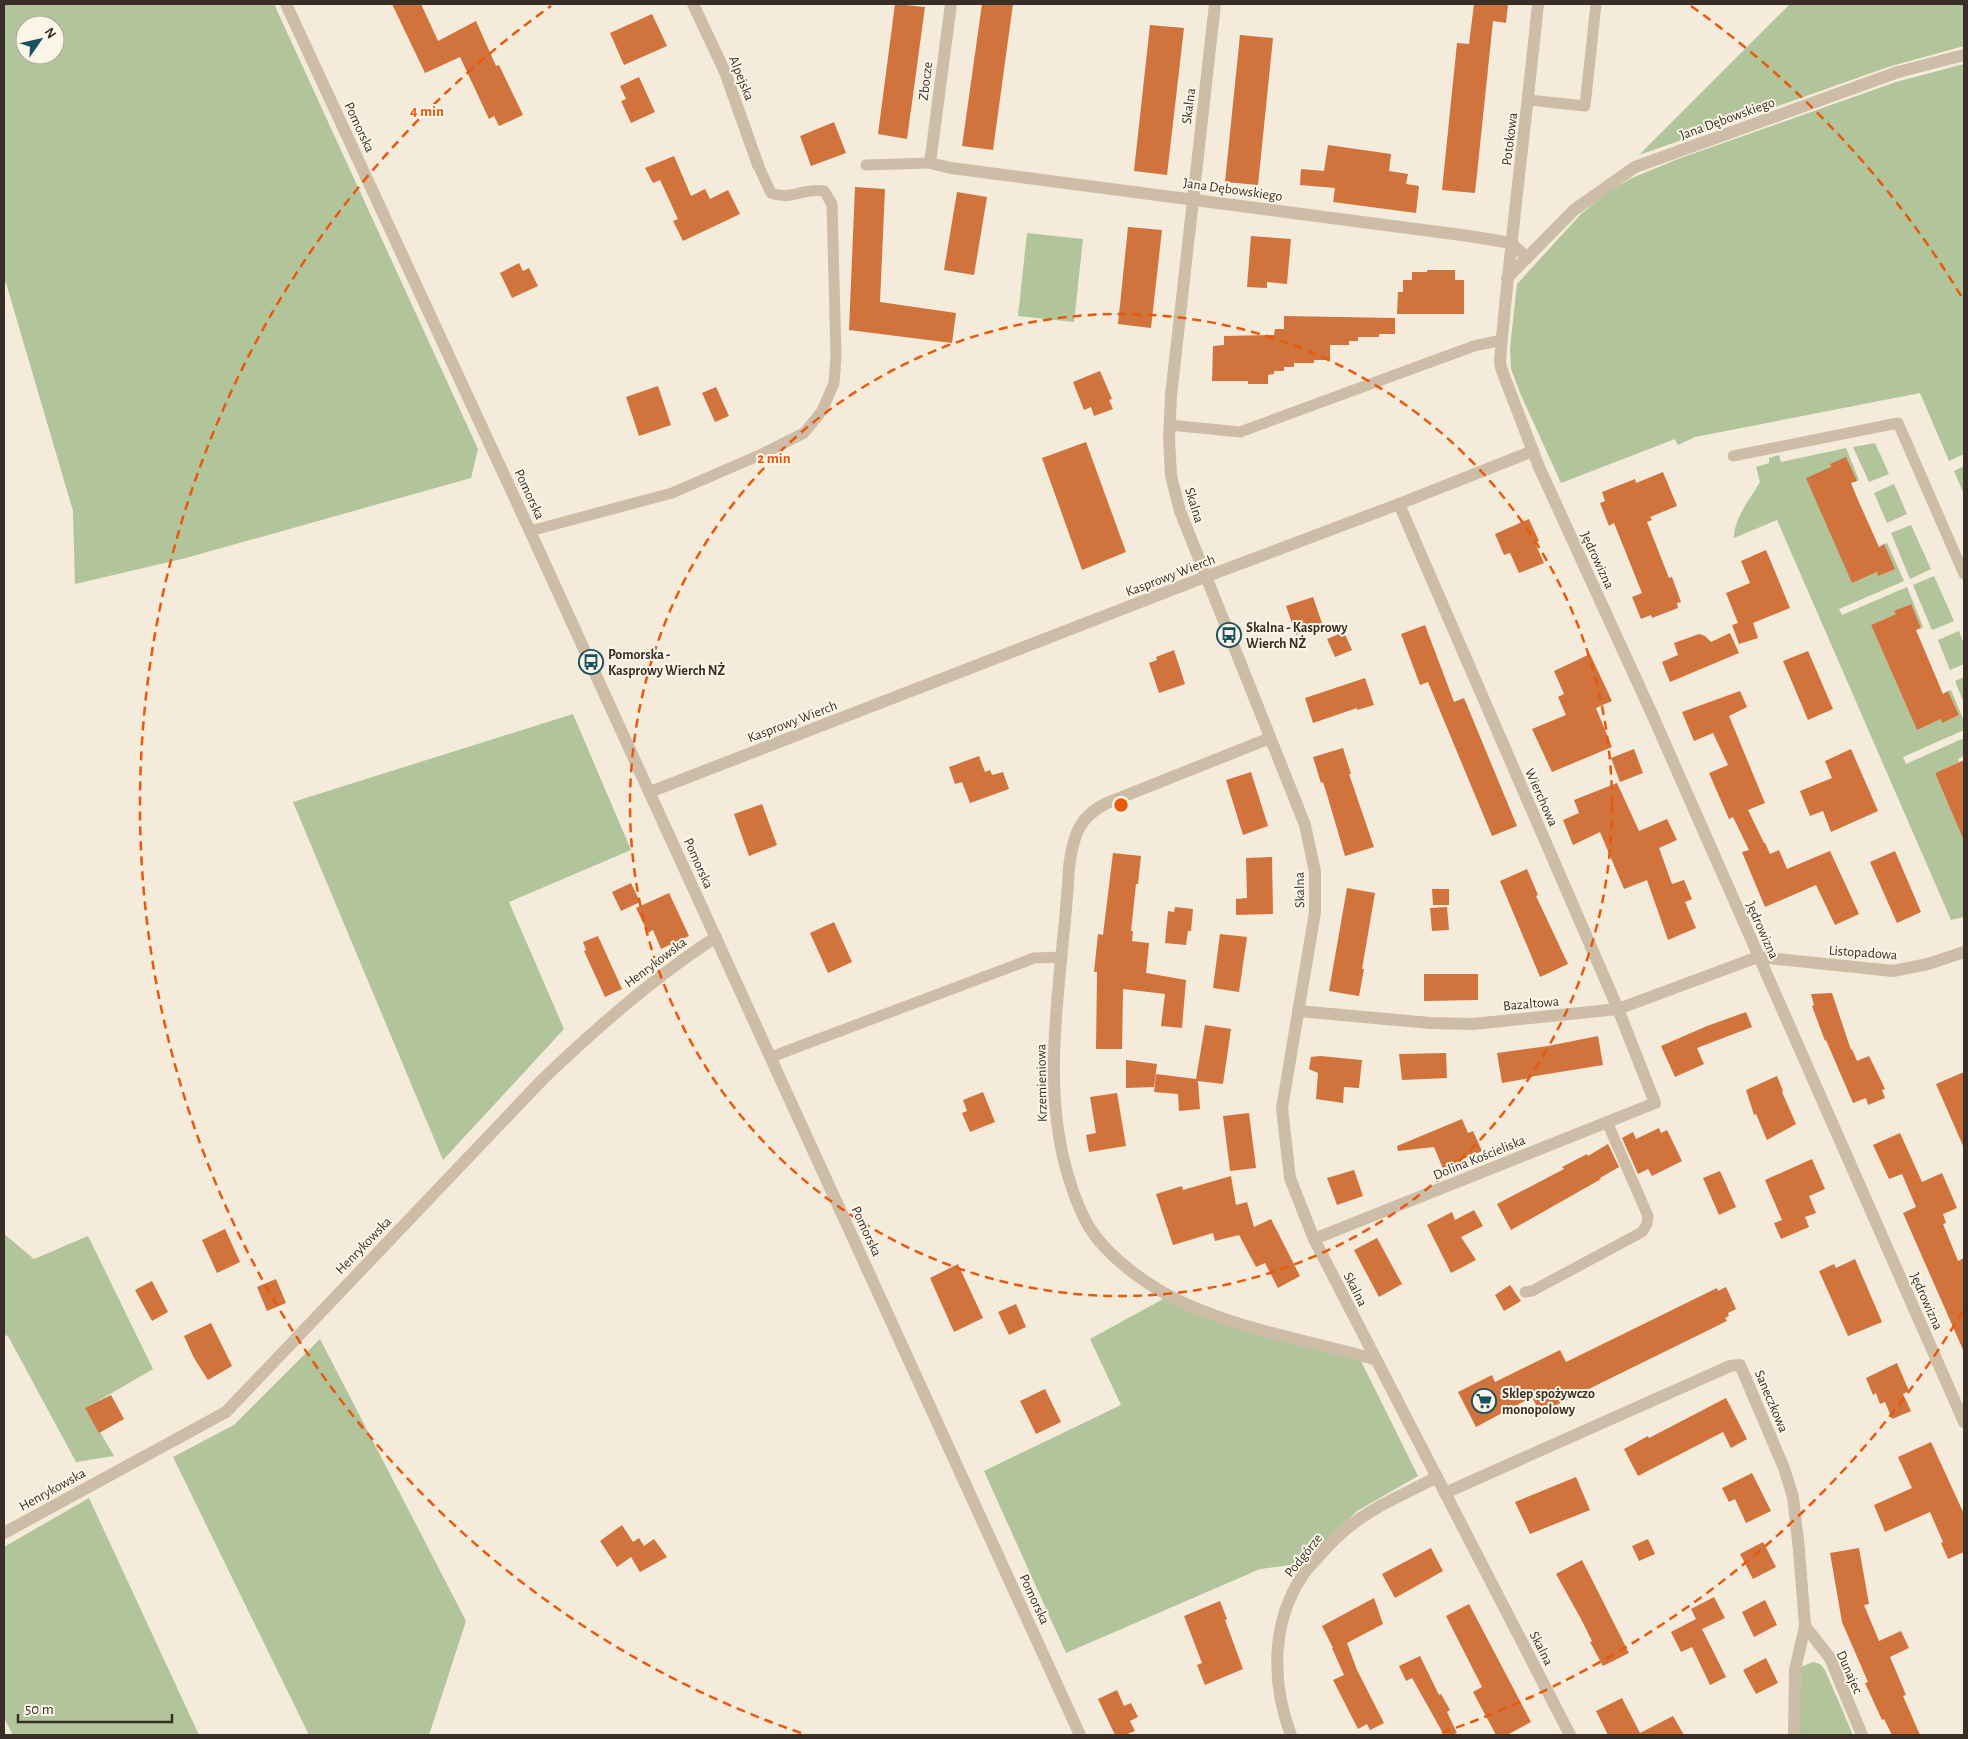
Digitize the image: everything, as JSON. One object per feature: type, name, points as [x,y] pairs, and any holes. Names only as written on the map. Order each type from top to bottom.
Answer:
[{"type":"street","name":"Pomorska","points":[[286,4],[650,792],[1080,1735]]},
{"type":"street","name":"Alpejska","points":[[693,4],[725,72],[758,165]]},
{"type":"street","name":"Zbocze","points":[[930,163],[951,4]]},
{"type":"street","name":"Skalna","points":[[1215,4],[1171,396],[1171,476],[1180,511],[1205,577],[1305,825],[1314,872],[1315,912],[1282,1108],[1290,1178],[1314,1239],[1570,1735]]},
{"type":"street","name":"Potokowa","points":[[1507,278],[1538,4]]},
{"type":"street","name":"Jana Dębowskiego","points":[[1507,278],[1574,210],[1635,167],[1898,72],[1964,54]]},
{"type":"street","name":"Jana Dębowskiego","points":[[930,163],[951,168],[1511,243]]},
{"type":"street","points":[[1511,243],[1527,258]]},
{"type":"street","points":[[1507,278],[1501,368],[1533,450]]},
{"type":"street","name":"Kasprowy Wierch","points":[[650,792],[1399,504],[1533,450]]},
{"type":"street","name":"Jędrowizna","points":[[1533,450],[1652,714],[1964,1422]]},
{"type":"street","name":"Wierchowa","points":[[1399,504],[1618,1009],[1655,1102]]},
{"type":"street","name":"Krzemieniowa","points":[[1270,738],[1107,802],[1095,809],[1084,819],[1076,833],[1071,852],[1054,1062],[1057,1134],[1081,1213],[1100,1242],[1142,1279],[1184,1304],[1224,1320],[1374,1358]]},
{"type":"street","name":"Henrykowska","points":[[4,1533],[226,1412],[576,1046],[675,964],[716,937]]},
{"type":"street","name":"Listopadowa","points":[[1758,957],[1893,972],[1928,964],[1964,952]]},
{"type":"street","name":"Bazaltowa","points":[[1298,1011],[1452,1024],[1618,1009],[1758,957]]},
{"type":"street","name":"Dolina Kościeliska","points":[[1314,1239],[1655,1102]]},
{"type":"street","name":"Saneczkowa","points":[[1445,1492],[1730,1366],[1740,1366],[1792,1488],[1800,1550],[1804,1626],[1795,1670],[1794,1735]]},
{"type":"street","name":"Podgórze","points":[[1291,1735],[1278,1682],[1277,1640],[1282,1619],[1294,1591],[1308,1569],[1332,1542],[1352,1524],[1382,1505],[1437,1477]]},
{"type":"street","name":"Dunajec","points":[[1804,1626],[1830,1658],[1862,1735]]},
{"type":"lane","points":[[1528,100],[1585,106],[1596,4]]},
{"type":"lane","points":[[866,165],[930,163]]},
{"type":"lane","points":[[530,531],[672,493],[762,454],[804,433],[822,411],[834,383],[836,356],[832,204],[824,191],[815,189],[791,196],[780,196],[771,193],[758,165]]},
{"type":"lane","points":[[1170,425],[1240,432],[1474,346],[1502,340]]},
{"type":"lane","points":[[1732,456],[1898,423],[1964,574]]},
{"type":"lane","points":[[771,1057],[1034,958],[1062,957]]},
{"type":"lane","points":[[1524,1292],[1532,1291],[1642,1232],[1647,1224],[1648,1216],[1607,1122]]},
{"type":"green space","points":[[4,4],[274,4],[478,449],[471,478],[186,558],[75,584],[73,511],[6,283],[4,283]]},
{"type":"green space","points":[[1790,4],[1964,4],[1964,46],[1888,67],[1639,155]]},
{"type":"green space","points":[[1964,64],[1964,454],[1949,461],[1920,393],[1695,437],[1678,445],[1675,439],[1561,483],[1520,393],[1511,369],[1510,348],[1517,284],[1581,214],[1607,193],[1632,178],[1678,159],[1896,82]]},
{"type":"green space","points":[[1027,233],[1083,239],[1074,322],[1018,316]]},
{"type":"green space","points":[[1875,443],[1889,474],[1869,482],[1853,447]]},
{"type":"green space","points":[[1846,448],[1859,480],[1857,481],[1830,465],[1852,583],[1877,572],[1878,575],[1884,544],[1887,543],[1904,581],[1839,609],[1842,615],[1907,587],[1923,627],[1921,628],[1910,604],[1895,611],[1896,614],[1871,625],[1917,730],[1941,719],[1943,722],[1959,715],[1948,691],[1951,690],[1964,721],[1964,730],[1903,757],[1906,764],[1964,738],[1964,756],[1958,759],[1959,762],[1935,773],[1964,841],[1964,917],[1951,920],[1777,520],[1734,538],[1740,516],[1760,482],[1756,467],[1769,463],[1769,458],[1779,455],[1781,462]]},
{"type":"green space","points":[[1964,466],[1964,494],[1954,471]]},
{"type":"green space","points":[[1894,484],[1907,514],[1887,523],[1874,493]]},
{"type":"green space","points":[[1911,525],[1931,569],[1910,579],[1891,533]]},
{"type":"green space","points":[[1934,576],[1954,621],[1932,630],[1913,585]]},
{"type":"green space","points":[[1959,631],[1964,644],[1964,664],[1950,670],[1938,640]]},
{"type":"green space","points":[[1964,677],[1964,703],[1955,681]]},
{"type":"green space","points":[[573,714],[631,850],[509,902],[564,1029],[443,1160],[293,802]]},
{"type":"green space","points":[[4,1234],[34,1259],[88,1236],[153,1369],[86,1408],[114,1456],[76,1462],[8,1336],[4,1335]]},
{"type":"green space","points":[[1165,1298],[1360,1359],[1418,1476],[1357,1511],[1305,1563],[1260,1569],[1066,1653],[984,1471],[1121,1405],[1090,1339]]},
{"type":"green space","points":[[320,1339],[466,1621],[429,1735],[309,1735],[173,1457],[234,1425]]},
{"type":"green space","points":[[89,1498],[199,1735],[13,1735],[4,1718],[4,1547]]},
{"type":"green space","points":[[1813,1662],[1820,1664],[1825,1670],[1853,1735],[1798,1735],[1801,1667]]},
{"type":"building","points":[[392,4],[421,4],[438,41],[476,21],[496,66],[499,65],[523,115],[499,126],[494,116],[489,119],[460,57],[425,73]]},
{"type":"building","points":[[895,4],[925,7],[907,139],[878,134]]},
{"type":"building","points":[[982,4],[1013,4],[993,150],[962,146]]},
{"type":"building","points":[[1474,4],[1508,4],[1506,23],[1493,21],[1475,193],[1442,190],[1457,43],[1469,44]]},
{"type":"building","points":[[652,14],[667,46],[624,65],[610,33]]},
{"type":"building","points":[[1150,25],[1184,28],[1167,175],[1134,171]]},
{"type":"building","points":[[1240,35],[1273,38],[1258,185],[1225,182]]},
{"type":"building","points":[[639,77],[655,112],[631,123],[621,101],[626,99],[620,86]]},
{"type":"building","points":[[834,122],[846,153],[811,166],[800,136]]},
{"type":"building","points":[[1328,145],[1391,154],[1389,171],[1408,174],[1406,184],[1419,186],[1416,213],[1333,202],[1335,188],[1300,185],[1301,169],[1324,171]]},
{"type":"building","points":[[674,156],[691,196],[705,189],[710,199],[728,190],[740,214],[683,241],[673,221],[678,219],[660,180],[653,183],[645,168]]},
{"type":"building","points":[[855,187],[885,189],[880,302],[956,313],[952,343],[849,330]]},
{"type":"building","points":[[957,192],[987,197],[974,275],[944,270]]},
{"type":"building","points":[[1128,227],[1162,230],[1151,328],[1118,324]]},
{"type":"building","points":[[1251,236],[1291,239],[1287,284],[1267,282],[1267,288],[1247,287]]},
{"type":"building","points":[[519,263],[523,271],[529,268],[538,286],[512,298],[500,273]]},
{"type":"building","points":[[1427,270],[1455,270],[1455,280],[1464,280],[1464,314],[1397,314],[1398,292],[1403,292],[1403,280],[1412,280],[1412,272],[1427,272]]},
{"type":"building","points":[[1284,316],[1395,318],[1395,334],[1379,334],[1379,337],[1358,337],[1358,341],[1349,341],[1349,345],[1330,345],[1330,360],[1314,360],[1314,363],[1294,363],[1294,367],[1284,367],[1284,371],[1274,371],[1274,374],[1268,375],[1268,384],[1248,384],[1248,381],[1212,381],[1213,346],[1224,345],[1224,336],[1274,335],[1275,329],[1284,329]]},
{"type":"building","points":[[1100,371],[1112,399],[1109,400],[1113,409],[1094,416],[1091,407],[1084,410],[1073,382]]},
{"type":"building","points":[[658,386],[671,425],[639,436],[626,397]]},
{"type":"building","points":[[716,387],[729,416],[715,422],[702,393]]},
{"type":"building","points":[[1086,442],[1126,552],[1082,570],[1042,458]]},
{"type":"building","points":[[1846,457],[1857,481],[1851,483],[1858,500],[1879,547],[1884,544],[1895,569],[1878,576],[1877,572],[1852,583],[1806,478],[1831,467],[1830,464]]},
{"type":"building","points":[[1663,472],[1677,506],[1650,517],[1652,520],[1647,522],[1669,578],[1672,577],[1681,602],[1677,603],[1678,608],[1652,618],[1651,615],[1641,619],[1632,597],[1642,593],[1614,523],[1609,526],[1600,503],[1605,501],[1602,492],[1635,479],[1636,483]]},
{"type":"building","points":[[1529,519],[1539,541],[1535,543],[1544,563],[1519,573],[1510,553],[1504,555],[1495,534]]},
{"type":"building","points":[[1766,550],[1790,608],[1753,623],[1758,638],[1739,644],[1732,625],[1738,623],[1726,593],[1750,583],[1741,561]]},
{"type":"building","points":[[1313,597],[1323,626],[1296,635],[1286,606]]},
{"type":"building","points":[[1911,604],[1921,628],[1916,630],[1943,694],[1948,691],[1959,715],[1942,723],[1941,719],[1917,730],[1871,625],[1896,614],[1894,611]]},
{"type":"building","points":[[1425,625],[1454,702],[1464,698],[1517,826],[1492,836],[1428,682],[1420,685],[1401,634]]},
{"type":"building","points":[[1344,632],[1352,650],[1335,657],[1327,639]]},
{"type":"building","points":[[1730,633],[1739,653],[1670,682],[1662,662],[1678,655],[1674,643],[1699,634],[1705,636],[1711,642]]},
{"type":"building","points":[[1174,650],[1185,684],[1159,693],[1149,663],[1157,660],[1156,657]]},
{"type":"building","points":[[1808,651],[1833,709],[1808,720],[1783,661]]},
{"type":"building","points":[[1590,654],[1612,701],[1596,708],[1612,747],[1552,772],[1532,729],[1566,715],[1558,697],[1564,694],[1554,671]]},
{"type":"building","points":[[1365,678],[1374,705],[1357,710],[1357,708],[1313,723],[1305,698]]},
{"type":"building","points":[[1740,691],[1747,707],[1729,716],[1765,803],[1748,810],[1764,843],[1770,854],[1779,850],[1787,869],[1830,851],[1859,914],[1835,925],[1816,885],[1765,907],[1742,852],[1749,850],[1733,817],[1729,819],[1709,773],[1728,765],[1713,733],[1694,741],[1682,712]]},
{"type":"building","points":[[1343,748],[1351,774],[1349,774],[1374,847],[1345,856],[1323,782],[1321,783],[1313,757]]},
{"type":"building","points":[[1634,749],[1643,773],[1620,782],[1611,758]]},
{"type":"building","points":[[1851,749],[1878,811],[1831,832],[1823,811],[1810,816],[1800,791],[1832,778],[1825,761]]},
{"type":"building","points":[[979,756],[985,772],[990,770],[992,775],[1003,772],[1009,789],[970,803],[962,782],[955,784],[949,767]]},
{"type":"building","points":[[1964,760],[1964,841],[1935,773]]},
{"type":"building","points":[[1251,772],[1268,826],[1243,835],[1226,780]]},
{"type":"building","points":[[1617,783],[1639,831],[1667,819],[1677,840],[1659,848],[1672,884],[1684,880],[1692,899],[1685,902],[1696,928],[1668,940],[1647,880],[1624,889],[1600,832],[1573,845],[1563,820],[1579,813],[1574,800]]},
{"type":"building","points":[[762,804],[777,845],[749,856],[734,814]]},
{"type":"building","points":[[1895,851],[1921,912],[1897,923],[1870,862]]},
{"type":"building","points":[[1113,853],[1141,856],[1131,931],[1133,931],[1132,941],[1149,943],[1146,973],[1186,980],[1182,1028],[1161,1026],[1165,994],[1123,989],[1122,1049],[1096,1049],[1097,972],[1094,972],[1098,934],[1103,935]]},
{"type":"building","points":[[1272,857],[1273,914],[1236,915],[1236,899],[1247,898],[1246,858]]},
{"type":"building","points":[[1527,869],[1538,895],[1536,896],[1568,964],[1540,977],[1500,881]]},
{"type":"building","points":[[631,883],[640,902],[621,911],[612,892]]},
{"type":"building","points":[[1347,888],[1375,893],[1359,996],[1329,991]]},
{"type":"building","points":[[1432,889],[1449,889],[1449,905],[1433,905]]},
{"type":"building","points":[[669,893],[689,936],[661,949],[653,930],[648,933],[636,908]]},
{"type":"building","points":[[1175,907],[1193,909],[1191,931],[1188,931],[1186,945],[1165,943],[1168,911],[1174,912]]},
{"type":"building","points":[[1447,907],[1449,930],[1432,931],[1430,908]]},
{"type":"building","points":[[834,922],[852,962],[828,973],[810,933]]},
{"type":"building","points":[[1220,934],[1247,937],[1239,992],[1213,988]]},
{"type":"building","points":[[598,936],[622,989],[605,997],[584,951],[586,950],[583,942]]},
{"type":"building","points":[[1424,974],[1478,974],[1478,1000],[1424,1001]]},
{"type":"building","points":[[1832,993],[1851,1050],[1857,1061],[1869,1056],[1885,1089],[1882,1090],[1885,1098],[1868,1105],[1866,1098],[1853,1103],[1825,1041],[1812,1006],[1814,1005],[1811,994]]},
{"type":"building","points":[[1746,1012],[1752,1027],[1697,1048],[1704,1064],[1675,1077],[1661,1046]]},
{"type":"building","points":[[1205,1025],[1231,1029],[1223,1084],[1198,1081],[1200,1109],[1179,1111],[1178,1094],[1154,1092],[1156,1074],[1196,1079]]},
{"type":"building","points":[[1598,1036],[1603,1065],[1502,1083],[1497,1053],[1548,1046]]},
{"type":"building","points":[[1446,1053],[1447,1078],[1402,1080],[1399,1054]]},
{"type":"building","points":[[1320,1056],[1362,1060],[1359,1088],[1344,1087],[1343,1103],[1316,1099],[1318,1073],[1309,1069],[1311,1057]]},
{"type":"building","points":[[1126,1060],[1157,1064],[1154,1087],[1126,1088]]},
{"type":"building","points":[[1964,1072],[1964,1148],[1936,1084]]},
{"type":"building","points":[[1777,1076],[1796,1124],[1767,1140],[1756,1114],[1754,1115],[1746,1090]]},
{"type":"building","points":[[983,1092],[995,1122],[970,1132],[962,1113],[967,1111],[963,1100]]},
{"type":"building","points":[[1117,1093],[1126,1146],[1089,1152],[1086,1135],[1096,1133],[1090,1097]]},
{"type":"building","points":[[1249,1113],[1256,1168],[1230,1171],[1223,1116]]},
{"type":"building","points":[[1462,1119],[1468,1133],[1473,1131],[1482,1151],[1463,1159],[1465,1162],[1444,1171],[1434,1147],[1398,1151],[1397,1146]]},
{"type":"building","points":[[1659,1128],[1661,1133],[1667,1130],[1682,1161],[1652,1176],[1648,1169],[1638,1174],[1622,1138],[1633,1132],[1636,1139]]},
{"type":"building","points":[[1900,1133],[1922,1182],[1942,1173],[1957,1208],[1943,1214],[1946,1223],[1943,1224],[1958,1261],[1964,1258],[1964,1352],[1903,1213],[1916,1207],[1902,1174],[1889,1179],[1873,1145]]},
{"type":"building","points":[[1608,1144],[1619,1167],[1511,1230],[1497,1204],[1564,1169],[1562,1167],[1587,1154],[1588,1156]]},
{"type":"building","points":[[1812,1159],[1825,1189],[1809,1196],[1816,1213],[1805,1217],[1809,1227],[1781,1239],[1774,1223],[1782,1220],[1765,1180]]},
{"type":"building","points":[[1354,1170],[1363,1196],[1337,1205],[1327,1178]]},
{"type":"building","points":[[1720,1171],[1736,1207],[1719,1215],[1703,1178]]},
{"type":"building","points":[[1231,1176],[1236,1205],[1247,1202],[1254,1227],[1271,1219],[1300,1276],[1278,1288],[1265,1263],[1256,1267],[1239,1235],[1215,1241],[1213,1233],[1173,1245],[1156,1194],[1182,1186],[1183,1190]]},
{"type":"building","points":[[1474,1210],[1483,1226],[1461,1237],[1476,1260],[1451,1273],[1427,1225],[1452,1212],[1455,1220]]},
{"type":"building","points":[[225,1229],[240,1262],[217,1273],[202,1240]]},
{"type":"building","points":[[1377,1238],[1402,1284],[1379,1297],[1354,1250]]},
{"type":"building","points":[[1855,1259],[1882,1322],[1848,1336],[1819,1271],[1834,1264],[1836,1268]]},
{"type":"building","points":[[958,1264],[983,1318],[954,1332],[930,1278]]},
{"type":"building","points":[[276,1279],[286,1303],[267,1311],[257,1287]]},
{"type":"building","points":[[152,1281],[168,1312],[152,1321],[135,1290]]},
{"type":"building","points":[[1510,1285],[1521,1301],[1504,1311],[1495,1295]]},
{"type":"building","points":[[1726,1287],[1736,1309],[1728,1313],[1729,1316],[1725,1318],[1727,1321],[1540,1413],[1532,1397],[1476,1427],[1458,1392],[1492,1375],[1495,1382],[1560,1350],[1566,1362],[1717,1288],[1718,1291]]},
{"type":"building","points":[[1016,1304],[1026,1327],[1009,1335],[998,1312]]},
{"type":"building","points":[[211,1323],[232,1366],[208,1380],[194,1358],[184,1336]]},
{"type":"building","points":[[1897,1363],[1909,1391],[1903,1394],[1911,1411],[1892,1419],[1885,1402],[1880,1404],[1876,1393],[1873,1395],[1866,1378]]},
{"type":"building","points":[[1045,1389],[1061,1422],[1036,1434],[1020,1401]]},
{"type":"building","points":[[111,1395],[124,1419],[99,1433],[85,1408]]},
{"type":"building","points":[[1726,1398],[1747,1439],[1731,1448],[1723,1432],[1638,1476],[1624,1449]]},
{"type":"building","points":[[1931,1442],[1964,1514],[1964,1552],[1948,1559],[1930,1512],[1885,1532],[1874,1505],[1912,1488],[1898,1457]]},
{"type":"building","points":[[1752,1473],[1771,1511],[1746,1523],[1735,1499],[1729,1502],[1722,1488]]},
{"type":"building","points":[[1576,1477],[1590,1510],[1530,1534],[1515,1502]]},
{"type":"building","points":[[622,1525],[633,1542],[639,1538],[644,1546],[654,1539],[667,1557],[640,1572],[631,1557],[617,1567],[600,1541]]},
{"type":"building","points":[[1648,1539],[1655,1554],[1639,1561],[1632,1546]]},
{"type":"building","points":[[1763,1542],[1776,1567],[1753,1579],[1740,1554]]},
{"type":"building","points":[[1431,1548],[1443,1571],[1395,1598],[1382,1574]]},
{"type":"building","points":[[1859,1548],[1869,1604],[1864,1605],[1879,1641],[1901,1631],[1909,1648],[1890,1657],[1906,1695],[1903,1696],[1920,1735],[1892,1735],[1884,1719],[1882,1720],[1865,1683],[1868,1682],[1842,1622],[1830,1553]]},
{"type":"building","points":[[1582,1560],[1629,1653],[1603,1666],[1590,1642],[1592,1641],[1581,1619],[1556,1574]]},
{"type":"building","points":[[1714,1597],[1725,1618],[1702,1629],[1726,1677],[1710,1685],[1692,1647],[1681,1652],[1671,1632],[1696,1619],[1691,1609]]},
{"type":"building","points":[[1374,1598],[1383,1624],[1347,1643],[1357,1670],[1384,1723],[1370,1730],[1367,1724],[1358,1729],[1333,1680],[1344,1675],[1322,1626]]},
{"type":"building","points":[[1765,1600],[1777,1625],[1754,1637],[1742,1612]]},
{"type":"building","points":[[1220,1601],[1243,1669],[1205,1685],[1197,1665],[1202,1663],[1184,1616]]},
{"type":"building","points":[[1469,1604],[1531,1722],[1507,1735],[1496,1735],[1473,1692],[1482,1687],[1446,1616]]},
{"type":"building","points":[[1420,1656],[1439,1695],[1441,1694],[1450,1710],[1447,1712],[1457,1733],[1444,1735],[1412,1678],[1406,1681],[1399,1666]]},
{"type":"building","points":[[1766,1658],[1778,1683],[1756,1694],[1743,1670]]},
{"type":"building","points":[[1117,1690],[1124,1706],[1131,1703],[1138,1717],[1130,1721],[1135,1731],[1125,1735],[1115,1735],[1098,1699]]},
{"type":"building","points":[[1622,1698],[1640,1733],[1673,1716],[1684,1735],[1608,1735],[1596,1711]]},
{"type":"place","name":"Skalna - Kasprowy Wierch NŻ","points":[[1229,635]]},
{"type":"place","name":"Pomorska - Kasprowy Wierch NŻ","points":[[591,662]]},
{"type":"place","name":"Sklep spożywczo monopolowy","points":[[1484,1401]]}]
